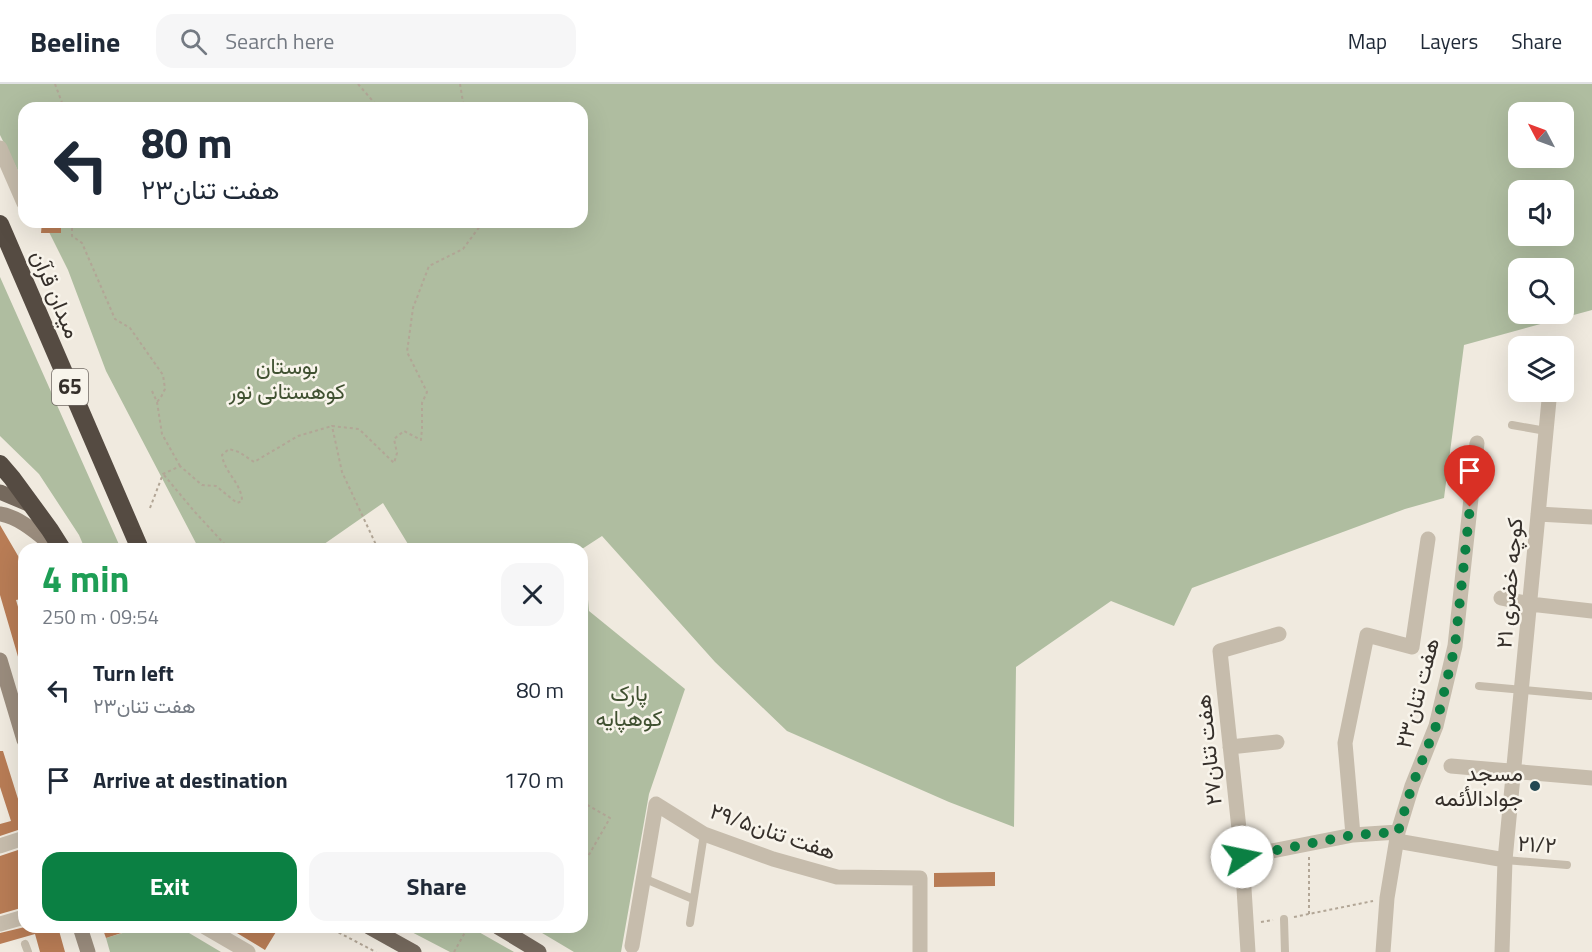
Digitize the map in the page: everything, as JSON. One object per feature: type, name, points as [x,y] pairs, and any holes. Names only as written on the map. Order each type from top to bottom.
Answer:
[{"type":"highway","name":"میدان قرآن","points":[[0,224],[137,543]]},
{"type":"highway","points":[[0,464],[33,506],[57,543]]},
{"type":"main road","points":[[0,492],[33,506]]},
{"type":"main road","points":[[0,514],[12,517],[51,543]]},
{"type":"main road","points":[[0,660],[18,720]]},
{"type":"main road","points":[[82,933],[88,952]]},
{"type":"main road","points":[[380,933],[414,952]]},
{"type":"main road","points":[[508,933],[539,952]]},
{"type":"street","points":[[0,148],[18,189]]},
{"type":"street","name":"کوچه خضری ۲۱","points":[[1502,952],[1506,860],[1549,402]]},
{"type":"street","name":"هفت تنان۲۳","points":[[1383,952],[1387,898],[1398,837],[1412,786],[1436,726],[1455,646],[1477,443]]},
{"type":"street","points":[[1538,514],[1592,517]]},
{"type":"street","points":[[1353,835],[1345,743],[1367,636],[1412,647],[1428,539]]},
{"type":"street","points":[[1501,598],[1530,604],[1592,611]]},
{"type":"street","name":"هفت تنان۲۷","points":[[1248,952],[1242,857],[1220,651],[1279,634]]},
{"type":"street","points":[[1230,747],[1277,742]]},
{"type":"street","points":[[1451,766],[1592,777]]},
{"type":"street","name":"۲۹/۵هفت تنان","points":[[632,946],[656,804],[704,834],[773,859],[837,877],[920,878],[920,952]]},
{"type":"street","points":[[1242,857],[1353,835],[1398,837],[1506,860]]},
{"type":"street","points":[[0,846],[18,840]]},
{"type":"street","points":[[0,924],[18,919]]},
{"type":"street","points":[[215,933],[248,952]]},
{"type":"lane","points":[[1512,425],[1546,431]]},
{"type":"lane","points":[[1479,686],[1590,696]]},
{"type":"lane","points":[[690,923],[704,834]]},
{"type":"lane","name":"۲۱/۲","points":[[1506,860],[1567,865]]},
{"type":"lane","points":[[643,878],[693,899]]},
{"type":"lane","points":[[1284,919],[1285,952]]},
{"type":"path","points":[[56,84],[62,102]]},
{"type":"path","points":[[358,84],[374,102]]},
{"type":"path","points":[[460,84],[463,102]]},
{"type":"path","points":[[72,228],[72,236],[82,243],[115,319],[130,328],[163,375],[165,388],[156,402]]},
{"type":"path","points":[[152,391],[162,434],[180,466],[202,485],[216,486],[237,503],[242,501],[242,495],[223,462],[222,454],[230,449],[254,462],[298,436],[332,426],[359,429],[394,463],[396,453],[394,439],[404,431],[421,440],[422,403],[427,392],[407,352],[413,308],[429,266],[463,249],[479,228]]},
{"type":"path","points":[[332,426],[342,472],[375,543]]},
{"type":"path","points":[[150,508],[163,474],[180,466]]},
{"type":"path","points":[[163,474],[223,543]]},
{"type":"path","points":[[588,805],[610,818],[588,856]]},
{"type":"path","points":[[1308,844],[1309,914]]},
{"type":"path","points":[[1246,923],[1284,919],[1387,898]]},
{"type":"path","points":[[340,933],[376,952]]},
{"type":"path","points":[[454,952],[465,933]]},
{"type":"green space","name":"بوستان کوهستانی نور","points":[[0,84],[1592,84],[1592,310],[1574,315],[1574,258],[1508,258],[1508,324],[1541,324],[1464,345],[1444,498],[1405,509],[1192,588],[1174,626],[1111,601],[1016,667],[1014,827],[949,802],[787,731],[715,662],[602,536],[588,545],[588,543],[407,543],[383,503],[326,543],[196,543],[106,371],[68,270],[47,228],[588,228],[588,102],[18,102],[18,171],[0,135]]},
{"type":"green space","points":[[0,277],[118,543],[82,543],[39,474],[0,436]]},
{"type":"green space","name":"پارک کوهپایه","points":[[588,600],[589,611],[685,689],[649,794],[621,952],[574,952],[542,933],[588,933]]},
{"type":"green space","points":[[122,933],[189,933],[221,952],[110,952],[106,938]]},
{"type":"green space","points":[[414,933],[481,933],[514,952],[450,952]]},
{"type":"building","points":[[41,228],[61,228],[61,233],[41,233]]},
{"type":"building","points":[[0,525],[18,556],[18,600],[16,600],[18,657],[0,595]]},
{"type":"building","points":[[0,751],[3,751],[18,799],[18,830],[0,836],[0,824],[11,821],[0,787]]},
{"type":"building","points":[[18,850],[18,909],[0,914],[0,856]]},
{"type":"building","points":[[995,872],[995,886],[934,887],[934,873]]},
{"type":"building","points":[[18,929],[18,933],[60,933],[65,952],[40,952],[35,934],[0,944],[0,933]]},
{"type":"building","points":[[104,933],[122,933],[106,938]]},
{"type":"building","points":[[237,933],[275,933],[265,950]]},
{"type":"place","name":"مسجد جوادالأئمه","points":[[1535,786]]},
{"type":"route","points":[[1242,857],[1353,835],[1398,832],[1412,786],[1436,726],[1455,646],[1470,507]]}]
